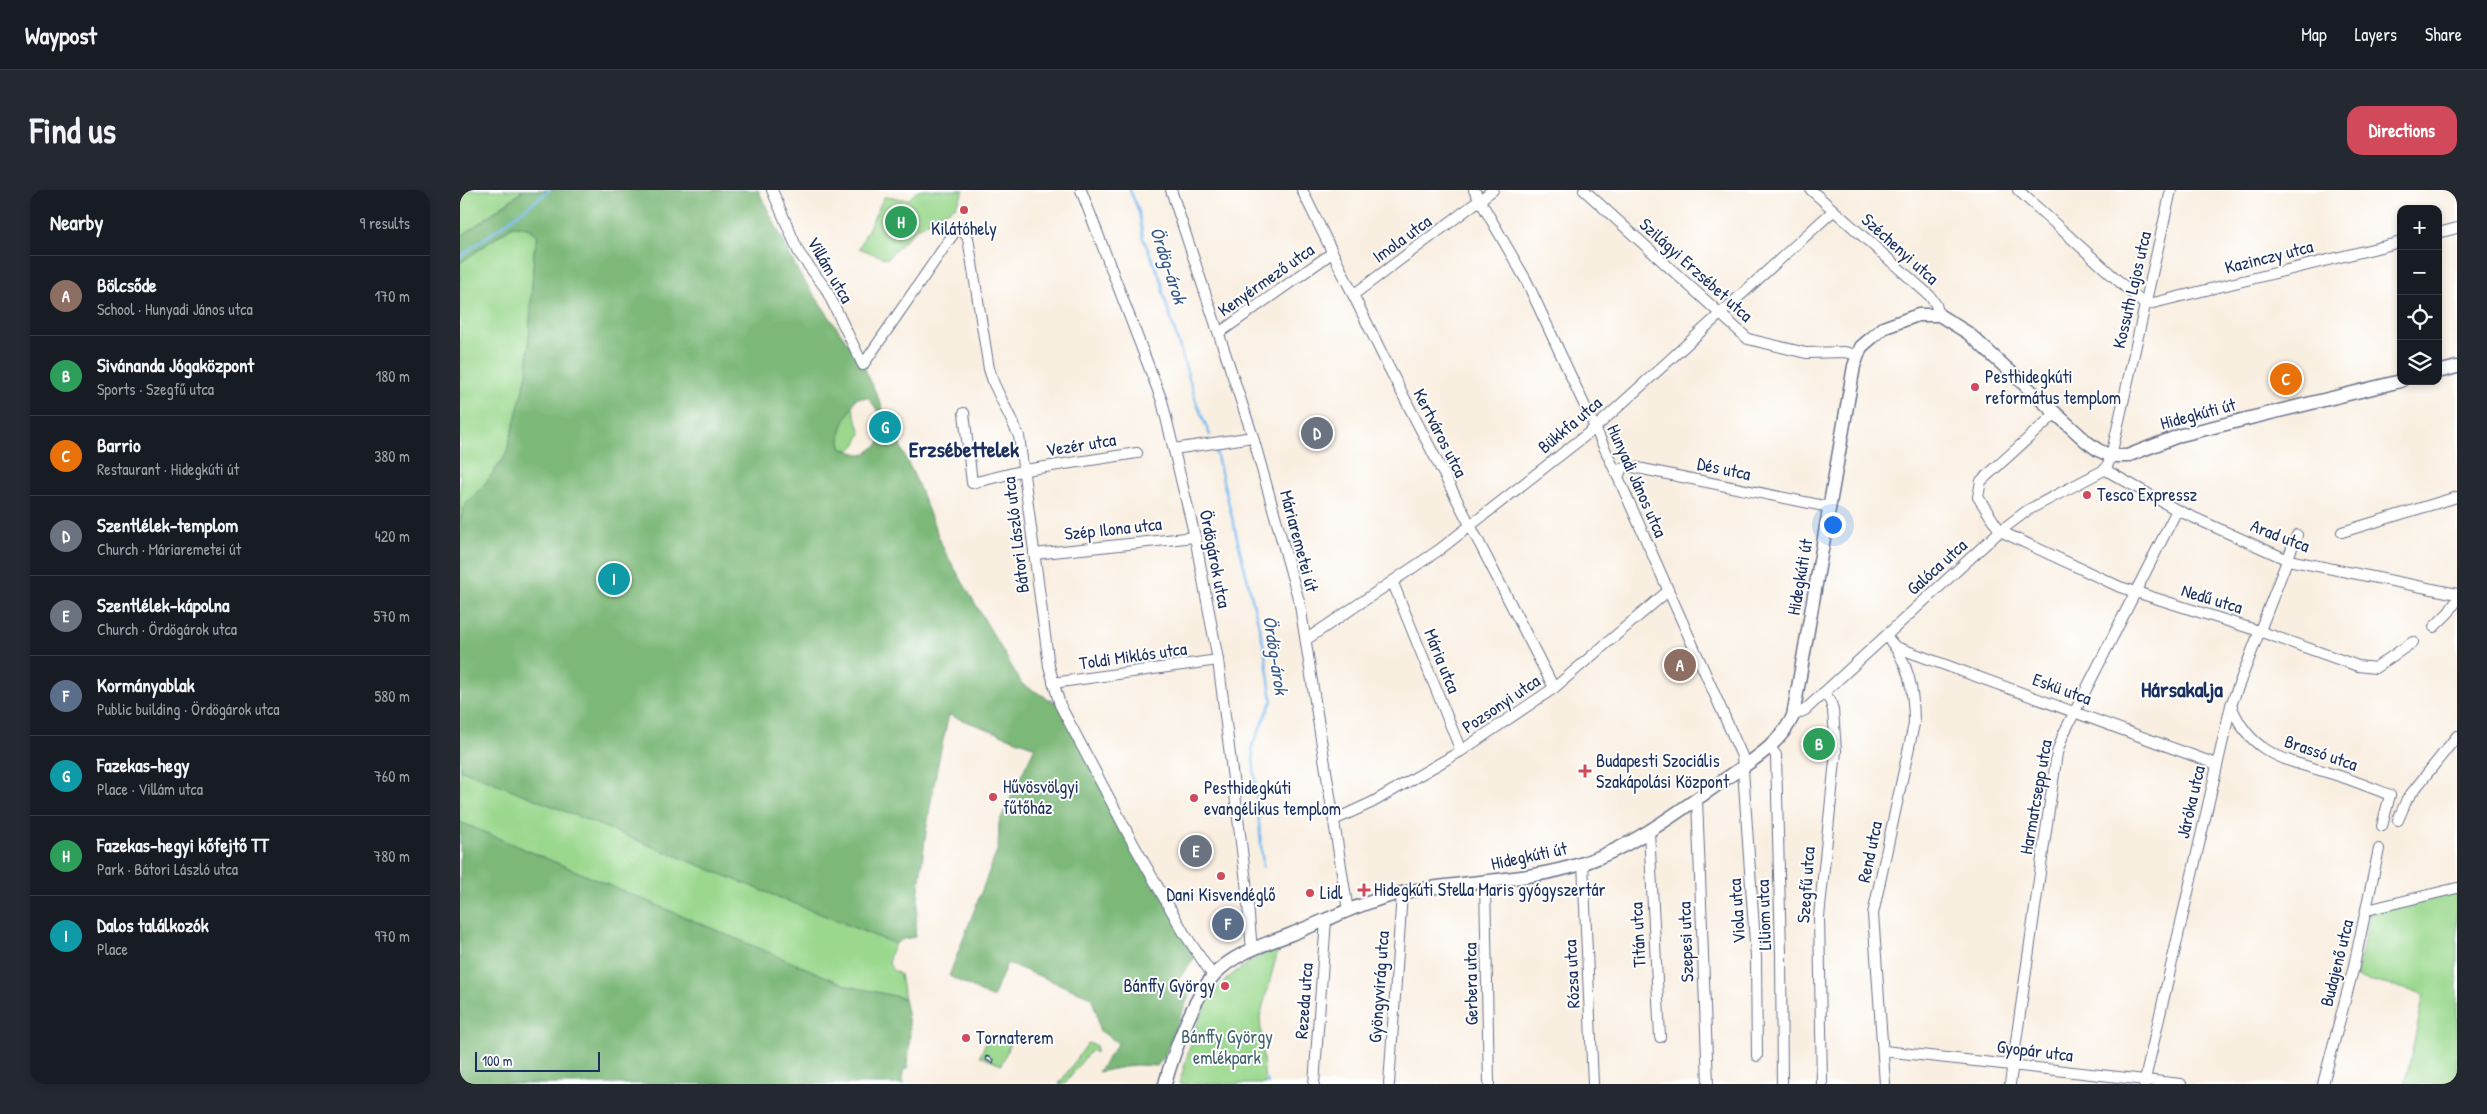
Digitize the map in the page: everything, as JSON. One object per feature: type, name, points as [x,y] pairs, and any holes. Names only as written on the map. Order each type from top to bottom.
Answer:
[{"type":"main road","name":"Hidegkúti út","points":[[1213,976],[1226,965],[1252,950],[1348,911],[1402,893],[1535,876],[1583,863],[1607,854],[1649,832],[1770,747],[1788,728],[1793,716],[1825,506],[1857,355],[1861,347],[1874,334],[1895,322],[1918,315],[1939,315]]},
{"type":"main road","points":[[1939,315],[1968,333],[2087,442],[2111,456]]},
{"type":"main road","points":[[2442,371],[2457,368]]},
{"type":"main road","name":"Hidegkúti út","points":[[2111,456],[2127,456],[2182,435],[2397,382]]},
{"type":"main road","points":[[1165,1084],[1192,1012],[1213,976]]},
{"type":"street","name":"Villám utca","points":[[772,190],[799,253],[826,289],[863,365]]},
{"type":"street","name":"Ördögárok utca","points":[[1081,190],[1162,401],[1195,536],[1218,660],[1246,882],[1252,950]]},
{"type":"street","name":"Máriaremetei út","points":[[1171,190],[1253,438],[1291,571],[1307,639],[1348,911]]},
{"type":"street","name":"Kertváros utca","points":[[1302,190],[1470,527],[1554,688]]},
{"type":"street","name":"Hunyadi János utca","points":[[1474,190],[1526,280],[1618,477],[1744,765]]},
{"type":"street","name":"Imola utca","points":[[1353,295],[1493,190]]},
{"type":"street","name":"Szilágyi Erzsébet utca","points":[[1584,190],[1748,339],[1806,352],[1845,352],[1857,355]]},
{"type":"street","name":"Széchenyi utca","points":[[1811,190],[1930,296],[1936,305],[1939,315]]},
{"type":"street","points":[[2018,190],[2145,305]]},
{"type":"street","name":"Kossuth Lajos utca","points":[[2111,456],[2171,190]]},
{"type":"street","name":"Bükkfa utca","points":[[1307,639],[1393,583],[1470,527],[1595,428],[1833,210]]},
{"type":"street","points":[[2442,232],[2457,228]]},
{"type":"street","name":"Bátori László utca","points":[[863,365],[956,230],[961,229],[968,238],[971,252],[989,369],[994,384],[1019,436],[1053,683],[1060,705],[1134,845],[1184,933],[1213,976]]},
{"type":"street","name":"Kazinczy utca","points":[[2145,305],[2397,243]]},
{"type":"street","name":"Kenyérmező utca","points":[[1219,333],[1332,253]]},
{"type":"street","name":"Vezér utca","points":[[964,413],[972,483],[1025,470],[1137,453]]},
{"type":"street","points":[[2000,531],[1978,497],[1978,488],[1982,481],[2055,414]]},
{"type":"street","points":[[1174,449],[1253,438]]},
{"type":"street","points":[[2106,468],[2111,456]]},
{"type":"street","name":"Dés utca","points":[[1618,477],[1622,468],[1628,466],[1825,506]]},
{"type":"street","name":"Galóca utca","points":[[1793,716],[1805,710],[2000,531],[2028,510],[2106,468]]},
{"type":"street","name":"Arad utca","points":[[2106,468],[2109,472],[2177,510],[2288,560],[2457,594]]},
{"type":"street","points":[[2342,532],[2457,497]]},
{"type":"street","name":"Harmatcsepp utca","points":[[2010,1084],[2057,753],[2063,735],[2177,510]]},
{"type":"street","name":"Nedű utca","points":[[2000,531],[2136,593],[2259,631],[2358,666],[2375,668],[2413,642]]},
{"type":"street","name":"Járóka utca","points":[[2144,1082],[2231,705],[2297,535]]},
{"type":"street","name":"Szép Ilona utca","points":[[1034,554],[1195,536]]},
{"type":"street","name":"Mária utca","points":[[1393,583],[1461,751]]},
{"type":"street","name":"Pozsonyi utca","points":[[1334,820],[1373,802],[1461,751],[1554,688],[1668,591]]},
{"type":"street","points":[[2434,627],[2449,612],[2457,600]]},
{"type":"street","name":"Rend utca","points":[[1885,1084],[1873,914],[1914,724],[1912,685],[1896,647],[1886,636]]},
{"type":"street","name":"Eskü utca","points":[[1896,647],[2216,764]]},
{"type":"street","name":"Toldi Miklós utca","points":[[1053,683],[1218,660]]},
{"type":"street","name":"Szegfű utca","points":[[1822,1084],[1819,917],[1836,752],[1833,710],[1830,700],[1823,693]]},
{"type":"street","name":"Brassó utca","points":[[2231,705],[2238,725],[2258,745],[2284,760],[2337,775],[2390,795],[2382,826]]},
{"type":"street","points":[[2398,820],[2407,799],[2457,736]]},
{"type":"street","name":"Liliom utca","points":[[1770,747],[1776,755],[1782,953],[1782,1084]]},
{"type":"street","name":"Viola utca","points":[[1744,765],[1756,957],[1757,1056]]},
{"type":"street","name":"Szepesi utca","points":[[1697,799],[1708,1084]]},
{"type":"street","name":"Titán utca","points":[[1649,832],[1660,1037]]},
{"type":"street","name":"Budajenő utca","points":[[2323,1084],[2354,970],[2379,849]]},
{"type":"street","name":"Rózsa utca","points":[[1583,863],[1593,1084]]},
{"type":"street","name":"Gerbera utca","points":[[1485,883],[1489,1084]]},
{"type":"street","points":[[2367,910],[2457,888]]},
{"type":"street","name":"Gyöngyvirág utca","points":[[1389,1084],[1402,893]]},
{"type":"street","name":"Rezeda utca","points":[[1314,1084],[1326,920]]},
{"type":"street","name":"Gyopár utca","points":[[1884,1051],[2144,1082],[2181,1084]]},
{"type":"green space","points":[[460,190],[521,190],[521,192],[460,237]]},
{"type":"green space","points":[[521,190],[758,190],[799,273],[863,365],[917,482],[944,550],[1022,684],[1060,705],[1195,957],[1178,980],[1191,991],[1164,1057],[1157,1066],[1135,1065],[1098,1072],[1118,1043],[1099,1030],[1097,1014],[1091,997],[1007,963],[993,998],[949,976],[998,848],[999,822],[1035,747],[949,715],[927,825],[915,937],[903,939],[895,944],[460,769],[460,522],[465,505],[484,485],[506,455],[527,374],[534,251],[538,237],[530,229],[512,226],[460,263],[460,237],[521,193]],"holes":[[[856,398],[869,398],[882,418],[879,444],[863,455],[842,449],[840,435]]]},
{"type":"green space","points":[[918,190],[964,190],[956,206],[916,229],[887,259],[859,248],[884,197],[909,199]]},
{"type":"green space","points":[[513,226],[527,228],[538,236],[534,251],[527,374],[506,455],[484,485],[465,505],[460,522],[460,263]]},
{"type":"green space","points":[[852,407],[861,433],[856,444],[850,450],[842,449],[840,433]]},
{"type":"green space","points":[[460,769],[895,944],[889,961],[892,968],[900,974],[904,998],[848,986],[460,822]]},
{"type":"green space","points":[[460,822],[848,986],[904,998],[910,1029],[908,1069],[904,1069],[902,1076],[904,1084],[460,1084]]},
{"type":"green space","points":[[2457,891],[2457,1084],[2405,1084],[2424,994],[2356,977],[2370,913]]},
{"type":"green space","name":"Bánffy György emlékpark","points":[[1279,947],[1260,1017],[1265,1084],[1179,1084],[1200,1017],[1209,1000],[1234,973]]},
{"type":"green space","points":[[989,1035],[1010,1044],[1001,1065],[980,1056]]},
{"type":"green space","points":[[1088,1043],[1096,1045],[1096,1053],[1091,1050],[1064,1084],[1059,1084]]},
{"type":"waterway","points":[[460,257],[550,190]]},
{"type":"waterway","name":"Ördög-árok","points":[[1130,190],[1139,212],[1143,238],[1162,282],[1163,293],[1197,404],[1210,435]]},
{"type":"waterway","name":"Ördög-árok","points":[[1215,448],[1264,647],[1272,701],[1252,746],[1263,867]]},
{"type":"waterway","name":"Ördög-árok","points":[[1267,1080],[1268,1084]]},
{"type":"railway","points":[[987,1058],[992,1061]]},
{"type":"place","name":"Kilátóhely","points":[[964,210]]},
{"type":"place","name":"Fazekas-hegyi kőfejtő TT","points":[[901,222]]},
{"type":"place","name":"Barrio","points":[[2286,379]]},
{"type":"place","name":"Pesthidegkúti református templom","points":[[1975,387]]},
{"type":"place","name":"Fazekas-hegy","points":[[885,427]]},
{"type":"place","name":"Szentlélek-templom","points":[[1317,433]]},
{"type":"place","name":"Tesco Expressz","points":[[2087,495]]},
{"type":"place","name":"Dalos találkozók","points":[[614,579]]},
{"type":"place","name":"Bölcsőde","points":[[1680,665]]},
{"type":"place","name":"Sivánanda Jógaközpont","points":[[1819,744]]},
{"type":"place","name":"Budapesti Szociális Szakápolási Központ","points":[[1585,771]]},
{"type":"place","name":"Hűvösvölgyi fűtőház","points":[[993,797]]},
{"type":"place","name":"Pesthidegkúti evangélikus templom","points":[[1194,798]]},
{"type":"place","name":"Szentlélek-kápolna","points":[[1196,851]]},
{"type":"place","name":"Dani Kisvendéglő","points":[[1221,876]]},
{"type":"place","name":"Hidegkúti Stella Maris gyógyszertár","points":[[1364,890]]},
{"type":"place","name":"Lidl","points":[[1310,893]]},
{"type":"place","name":"Kormányablak","points":[[1228,924]]},
{"type":"place","name":"Bánffy György","points":[[1225,986]]},
{"type":"place","name":"Tornaterem","points":[[966,1038]]},
{"type":"district","name":"Erzsébettelek","points":[[964,449]]},
{"type":"district","name":"Hársakalja","points":[[2182,689]]}]
